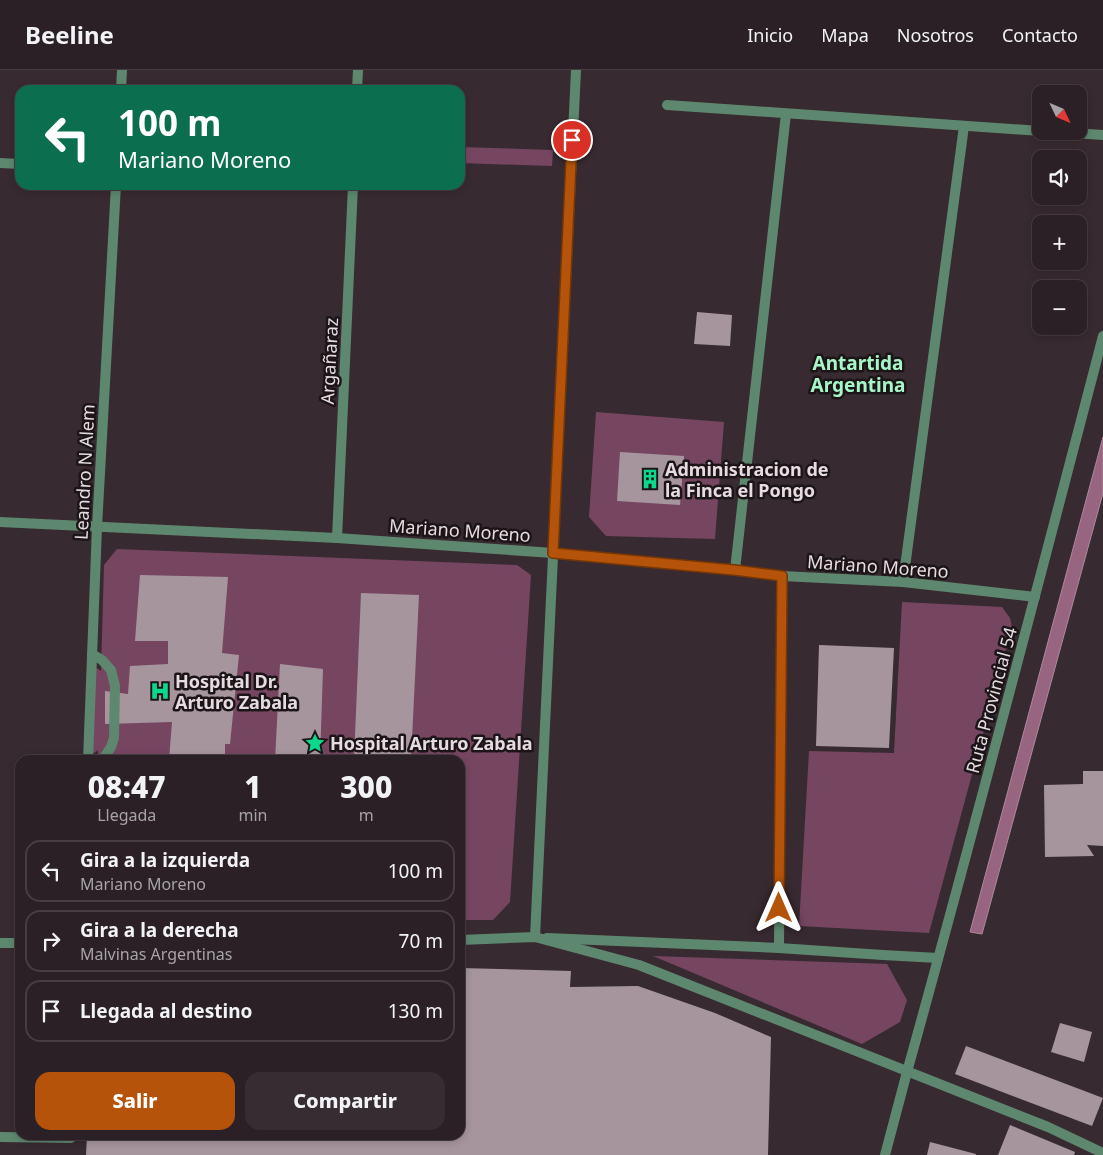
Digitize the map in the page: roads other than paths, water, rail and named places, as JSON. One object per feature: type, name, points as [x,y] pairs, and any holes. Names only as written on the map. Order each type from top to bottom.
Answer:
[{"type":"street","points":[[121,85],[122,70]]},
{"type":"street","points":[[357,85],[358,70]]},
{"type":"street","points":[[535,937],[576,70]]},
{"type":"street","points":[[667,106],[1032,130]]},
{"type":"street","points":[[734,570],[786,114]]},
{"type":"street","points":[[903,582],[964,126]]},
{"type":"street","points":[[1088,134],[1103,135]]},
{"type":"street","points":[[0,163],[15,164]]},
{"type":"street","name":"Leandro N Alem","points":[[88,755],[97,528],[116,190]]},
{"type":"street","name":"Argañaraz","points":[[337,538],[353,190]]},
{"type":"street","name":"Ruta Provincial 54","points":[[886,1155],[906,1072],[1035,597],[1103,336]]},
{"type":"street","name":"Mariano Moreno","points":[[0,522],[337,538],[553,553],[782,576],[903,582],[1035,597]]},
{"type":"street","points":[[779,948],[782,576]]},
{"type":"street","points":[[92,654],[102,660],[111,670],[116,686],[114,738],[111,748],[106,755]]},
{"type":"street","points":[[535,937],[639,965],[1048,1128],[1103,1153]]},
{"type":"street","points":[[465,940],[535,937],[779,948],[938,958]]},
{"type":"street","points":[[0,943],[15,943]]},
{"type":"street","points":[[0,1137],[15,1137]]},
{"type":"place","name":"Administracion de la Finca el Pongo","points":[[650,479]]},
{"type":"place","name":"Hospital Dr. Arturo Zabala","points":[[160,691]]},
{"type":"place","name":"Hospital Arturo Zabala","points":[[315,743]]},
{"type":"district","name":"Antartida Argentina","points":[[858,374]]}]
